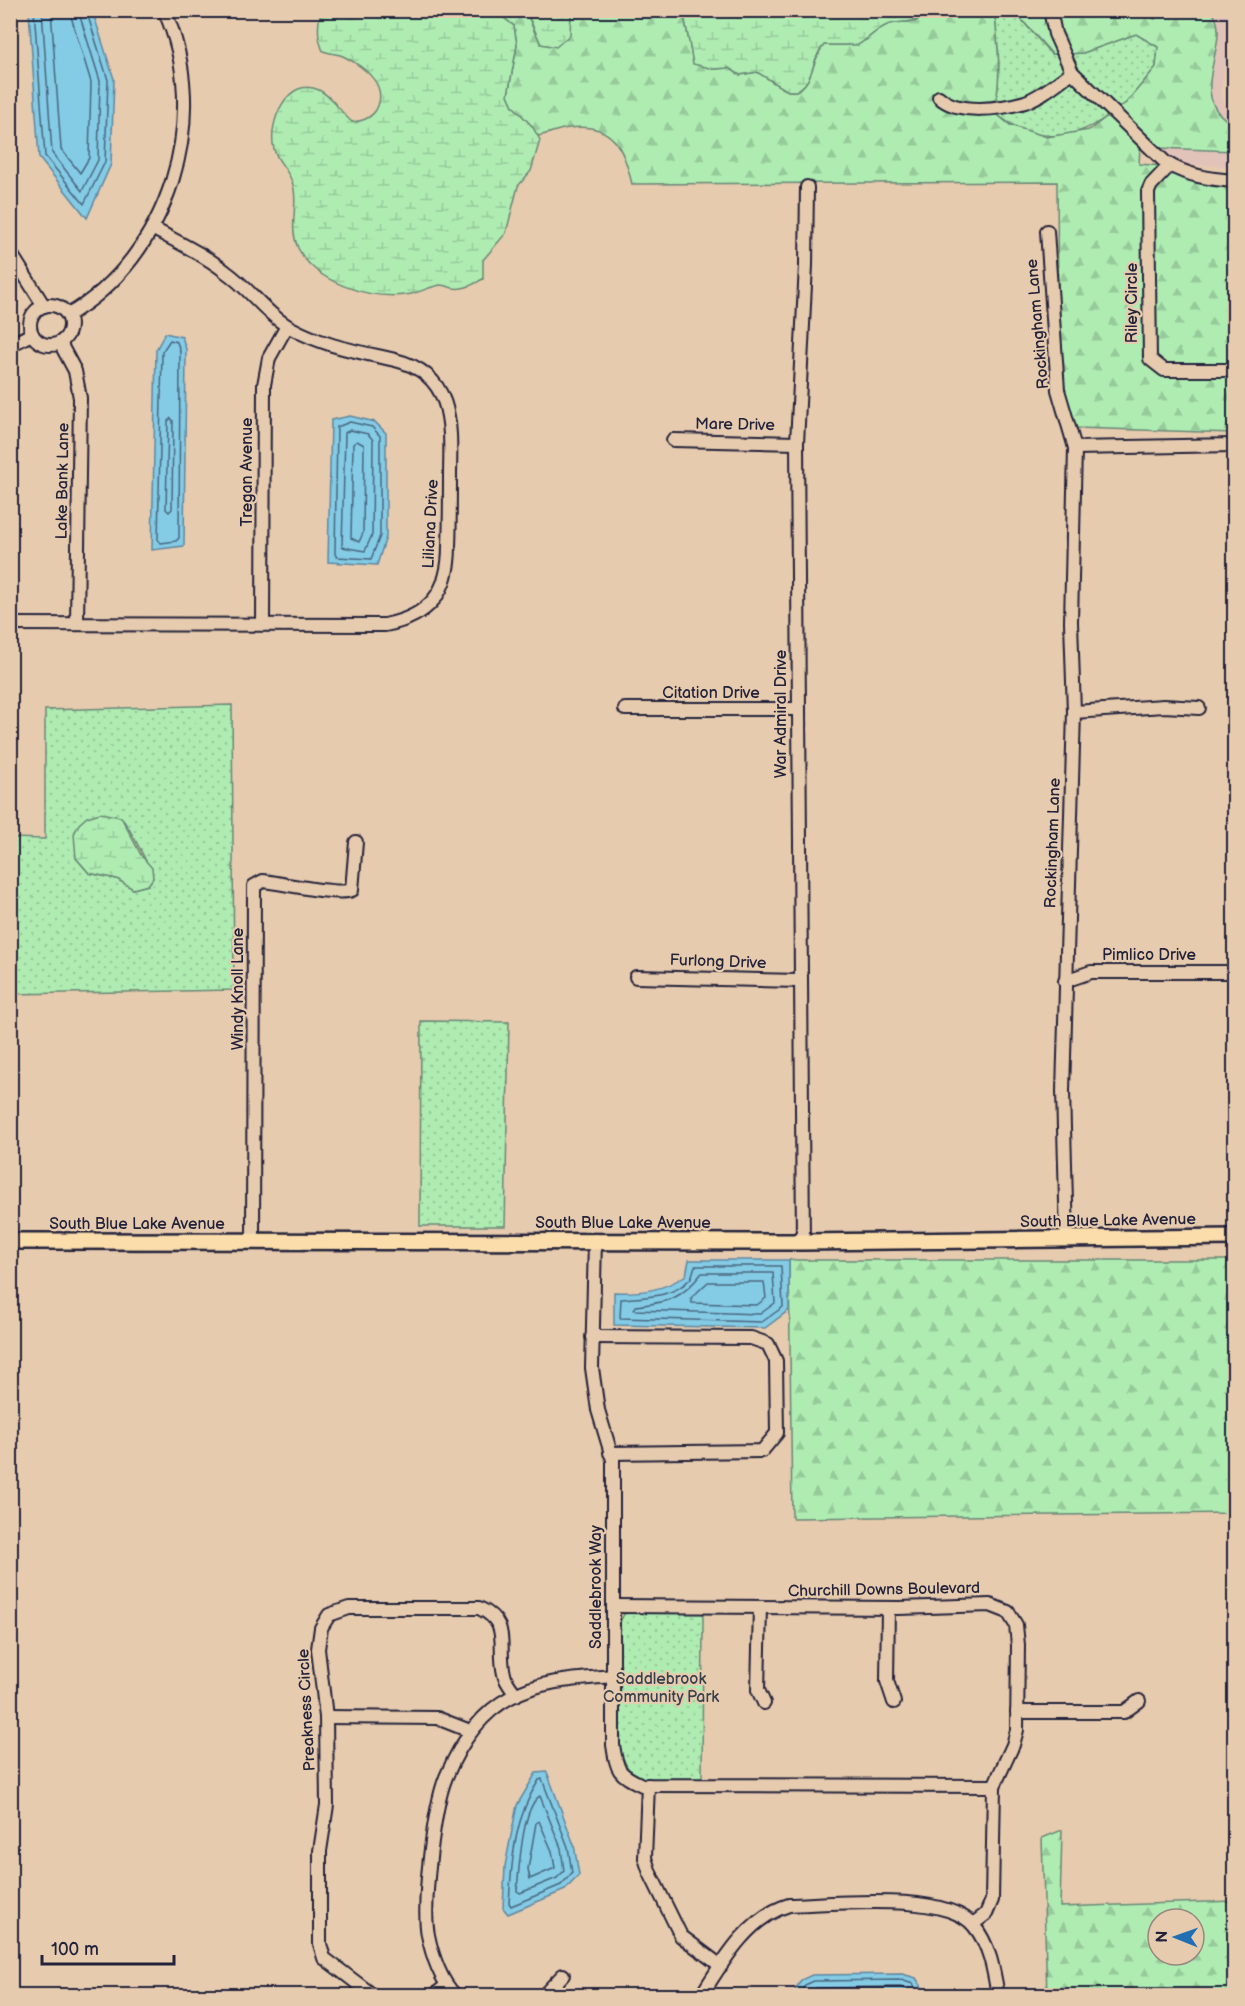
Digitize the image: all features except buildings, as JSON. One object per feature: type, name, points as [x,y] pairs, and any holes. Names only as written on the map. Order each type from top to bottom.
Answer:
[{"type":"main road","name":"South Blue Lake Avenue","points":[[10,1241],[803,1242],[1234,1237]]},
{"type":"street","points":[[68,315],[108,285],[136,254],[152,228],[177,165],[183,129],[182,68],[164,10]]},
{"type":"street","points":[[1050,10],[1055,34],[1072,72],[1170,165],[1182,172],[1206,179],[1234,181]]},
{"type":"street","points":[[939,97],[960,107],[990,108],[1026,101],[1052,87],[1072,72]]},
{"type":"street","name":"Riley Circle","points":[[1170,165],[1151,185],[1148,192],[1150,359],[1164,370],[1234,369]]},
{"type":"street","name":"War Admiral Drive","points":[[803,1242],[799,981],[797,443],[806,265],[807,187]]},
{"type":"street","name":"Liliana Drive","points":[[10,624],[385,625],[404,621],[423,612],[444,583],[449,559],[451,429],[443,394],[430,378],[408,364],[339,349],[287,326],[227,272],[152,228]]},
{"type":"street","name":"Rockingham Lane","points":[[1047,231],[1058,390],[1075,448],[1071,622],[1074,712],[1063,1114],[1067,1239]]},
{"type":"street","points":[[10,252],[44,306]]},
{"type":"street","points":[[44,306],[57,306],[68,315],[70,327],[60,343],[42,344],[32,334],[30,321],[33,315],[44,306]]},
{"type":"street","name":"Tregan Avenue","points":[[263,624],[264,385],[269,358],[287,326]]},
{"type":"street","points":[[10,345],[32,334]]},
{"type":"street","name":"Lake Bank Lane","points":[[60,343],[75,371],[80,398],[77,624]]},
{"type":"street","name":"Mare Drive","points":[[673,440],[797,443]]},
{"type":"street","points":[[1075,448],[1234,445]]},
{"type":"street","points":[[1074,712],[1164,706],[1199,708]]},
{"type":"street","name":"Citation Drive","points":[[625,709],[797,709]]},
{"type":"street","name":"Windy Knoll Lane","points":[[253,1242],[255,886],[263,881],[324,891],[345,893],[352,890],[356,842]]},
{"type":"street","name":"Pimlico Drive","points":[[1065,981],[1091,972],[1234,972]]},
{"type":"street","name":"Furlong Drive","points":[[636,977],[799,981]]},
{"type":"street","name":"Saddlebrook Way","points":[[595,1240],[592,1368],[598,1410],[613,1460],[613,1745],[616,1768],[626,1778],[648,1785],[994,1785]]},
{"type":"street","points":[[592,1337],[751,1338],[768,1344],[776,1361],[777,1433],[762,1451],[610,1453]]},
{"type":"street","name":"Churchill Downs Boulevard","points":[[613,1606],[888,1608],[990,1605],[1008,1612],[1016,1625],[1018,1645],[1017,1712],[1013,1745],[994,1785],[992,1900],[986,1914],[973,1924]]},
{"type":"street","points":[[760,1607],[758,1690],[764,1703]]},
{"type":"street","name":"Preakness Circle","points":[[375,1995],[324,1958],[320,1944],[320,1851],[327,1805],[326,1718],[318,1648],[321,1628],[329,1615],[349,1608],[479,1608],[493,1614],[500,1627],[504,1676],[516,1695]]},
{"type":"street","points":[[888,1608],[887,1681],[894,1702]]},
{"type":"street","points":[[456,1995],[446,1986],[428,1935],[426,1906],[438,1799],[446,1776],[470,1731],[516,1695],[565,1680],[613,1676]]},
{"type":"street","points":[[1017,1712],[1124,1712],[1139,1701]]},
{"type":"street","points":[[326,1718],[437,1718],[470,1731]]},
{"type":"street","points":[[648,1785],[645,1858],[650,1873],[681,1936],[721,1966]]},
{"type":"street","points":[[701,1995],[753,1925],[773,1910],[789,1905],[910,1902],[942,1908],[973,1924],[992,1962],[998,1995]]},
{"type":"street","points":[[543,1995],[563,1976]]},
{"type":"street","points":[[433,1995],[446,1986]]},
{"type":"shaded area","points":[[1211,11],[1229,11],[1233,20],[1220,94],[1225,109],[1234,120],[1234,127],[1217,110],[1210,90],[1211,66],[1219,33],[1216,16]]},
{"type":"shaded area","points":[[1157,148],[1234,151],[1234,166],[1179,165]]},
{"type":"green space","points":[[688,10],[929,11],[919,19],[885,26],[858,45],[824,45],[807,82],[796,91],[788,91],[757,72],[740,75],[729,68],[714,69],[693,64],[685,20]]},
{"type":"green space","points":[[1056,10],[1139,11],[1155,19],[1161,11],[1211,11],[1217,21],[1218,32],[1211,72],[1211,99],[1217,111],[1234,127],[1234,151],[1157,148],[1117,109],[1126,103],[1156,67],[1158,47],[1136,34],[1083,53],[1067,54]]},
{"type":"green space","points":[[321,11],[495,11],[514,26],[517,45],[508,95],[513,106],[532,126],[540,140],[531,171],[518,186],[506,233],[483,260],[483,279],[461,288],[440,285],[409,294],[391,296],[375,294],[344,286],[330,279],[317,271],[298,248],[294,231],[295,193],[289,175],[274,149],[274,127],[282,104],[298,89],[308,87],[319,90],[328,97],[352,122],[362,120],[376,110],[380,93],[373,79],[353,61],[323,51],[318,31]]},
{"type":"green space","points":[[495,11],[526,11],[535,33],[571,19],[571,11],[688,11],[685,20],[693,63],[714,69],[729,68],[740,75],[757,72],[782,88],[797,91],[807,81],[824,45],[847,45],[866,40],[886,25],[896,22],[915,22],[929,11],[987,11],[995,17],[999,70],[996,102],[966,103],[952,99],[940,90],[932,96],[939,103],[994,112],[1010,125],[1047,137],[1089,130],[1109,115],[1143,147],[1140,147],[1139,164],[1162,166],[1143,192],[1145,360],[1152,369],[1162,374],[1234,374],[1234,433],[1076,428],[1063,389],[1058,318],[1057,182],[632,184],[620,148],[606,133],[584,127],[538,136],[513,106],[508,95],[517,45],[514,26]]},
{"type":"green space","points":[[526,11],[571,11],[570,35],[556,47],[541,44]]},
{"type":"green space","points":[[987,11],[1014,11],[1051,54],[1056,54],[1065,71],[1024,97],[996,102],[999,70],[995,17]]},
{"type":"green space","points":[[1014,11],[1045,11],[1056,54],[1052,54]]},
{"type":"green space","points":[[1136,34],[1158,47],[1156,67],[1126,103],[1117,109],[1076,69],[1067,54],[1083,53]]},
{"type":"green space","points":[[1071,78],[1109,115],[1080,131],[1051,136],[1022,129],[994,112]]},
{"type":"green space","points":[[1171,171],[1234,185],[1234,365],[1165,365],[1155,357],[1154,193]]},
{"type":"green space","points":[[232,705],[234,990],[11,994],[11,838],[45,839],[45,710]],"holes":[[[121,817],[153,878],[148,885],[133,889],[117,879],[89,873],[76,858]]]},
{"type":"green space","points":[[100,813],[121,817],[141,855],[152,868],[153,878],[148,885],[133,889],[117,879],[89,873],[76,858],[74,834],[79,824],[87,817]]},
{"type":"green space","points":[[421,1021],[509,1022],[505,1226],[420,1226]]},
{"type":"green space","points":[[789,1260],[1234,1260],[1234,1513],[792,1518]]},
{"type":"green space","name":"Saddlebrook Community Park","points":[[632,1612],[703,1613],[702,1782],[642,1779],[628,1769],[620,1751],[620,1622],[624,1614]]},
{"type":"green space","points":[[1062,1830],[1060,1907],[1234,1901],[1234,1995],[1047,1995],[1042,1838]]},
{"type":"water","points":[[29,11],[90,11],[95,19],[114,79],[111,164],[87,218],[39,158]]},
{"type":"water","points":[[165,333],[182,337],[186,349],[184,546],[152,550],[156,350]]},
{"type":"water","points":[[350,416],[375,422],[386,433],[386,537],[377,565],[328,562],[331,420]]},
{"type":"water","points":[[689,1260],[789,1260],[789,1310],[765,1328],[614,1325],[614,1292],[643,1291],[669,1285],[686,1275]]},
{"type":"water","points":[[547,1772],[574,1845],[579,1875],[565,1890],[508,1914],[503,1908],[505,1866],[517,1805],[536,1773]]},
{"type":"water","points":[[902,1974],[916,1978],[927,1995],[792,1995],[801,1980],[812,1975]]}]
